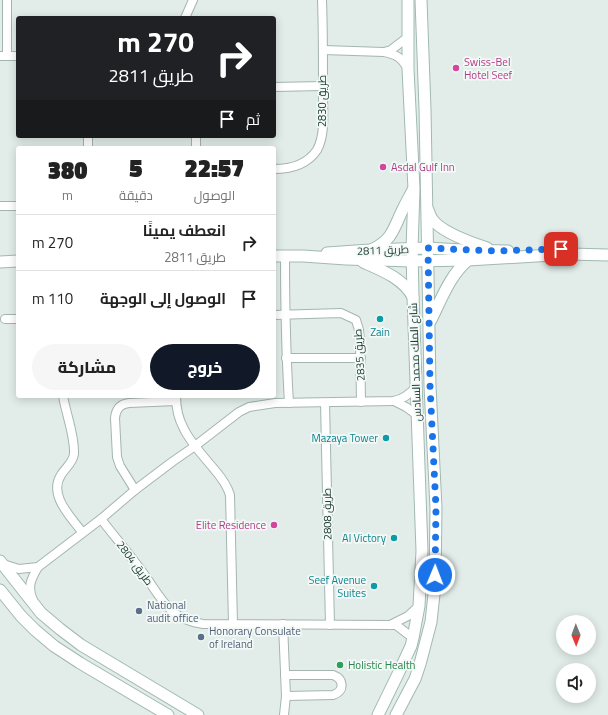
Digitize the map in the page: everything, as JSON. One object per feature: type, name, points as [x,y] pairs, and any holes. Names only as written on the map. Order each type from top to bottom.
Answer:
[{"type":"main road","name":"شارع الملك محمد السادس","points":[[378,715],[398,674],[413,638],[419,606],[422,551],[412,261],[414,189],[408,69],[408,0]]},
{"type":"main road","name":"شارع الملك محمد السادس","points":[[396,715],[415,679],[420,664],[431,622],[435,586],[436,508],[431,393],[425,109],[421,0]]},
{"type":"main road","points":[[370,250],[381,245],[389,238],[394,231],[404,207],[414,189]]},
{"type":"main road","points":[[427,209],[432,219],[440,227],[457,236],[495,251]]},
{"type":"main road","name":"طريق 2811","points":[[303,256],[336,252],[428,248],[495,251],[552,249],[608,250]]},
{"type":"main road","name":"طريق 2811","points":[[280,256],[428,261],[553,255],[608,255]]},
{"type":"main road","points":[[346,259],[362,262],[385,272],[403,284],[413,297]]},
{"type":"main road","points":[[430,322],[456,272],[468,260]]},
{"type":"main road","points":[[0,262],[16,261]]},
{"type":"main road","points":[[1,562],[41,613],[60,629],[81,645],[198,715]]},
{"type":"main road","points":[[0,590],[21,616],[54,646],[168,715]]},
{"type":"street","points":[[7,0],[4,56],[16,56]]},
{"type":"street","points":[[186,16],[192,0],[200,0]]},
{"type":"street","name":"طريق 2830","points":[[276,170],[290,168],[303,163],[316,150],[320,141],[322,132],[323,106],[322,0]]},
{"type":"street","points":[[384,52],[391,50],[408,37]]},
{"type":"street","points":[[323,50],[384,52],[393,54],[398,56],[408,69]]},
{"type":"street","points":[[276,87],[322,86]]},
{"type":"street","points":[[0,206],[16,206]]},
{"type":"street","name":"طريق 2811","points":[[280,256],[285,315],[289,402]]},
{"type":"street","name":"طريق 2835","points":[[276,315],[341,313],[356,320],[360,330],[361,402]]},
{"type":"street","points":[[5,318],[16,319]]},
{"type":"street","points":[[286,358],[361,358]]},
{"type":"street","points":[[41,613],[30,594],[32,577],[38,567],[101,519],[135,490],[239,412],[249,407],[289,402],[325,403],[394,401],[400,400],[412,392],[416,387]]},
{"type":"street","points":[[63,398],[74,444],[74,456],[70,464],[61,474],[57,483],[58,493],[66,511],[82,532]]},
{"type":"street","points":[[135,490],[120,466],[117,458],[115,418],[117,409],[125,403],[176,399],[184,429],[195,446],[225,482],[230,495],[233,624]]},
{"type":"street","points":[[394,401],[417,414]]},
{"type":"street","name":"طريق 2808","points":[[325,403],[330,625]]},
{"type":"street","name":"طريق 2804","points":[[101,519],[141,570],[165,605],[179,616],[190,622],[203,624],[390,625]]},
{"type":"street","points":[[1,562],[9,567],[19,569],[38,567]]},
{"type":"street","points":[[390,625],[408,616],[419,606]]},
{"type":"street","points":[[283,624],[286,696],[284,715]]},
{"type":"street","points":[[390,625],[396,625],[413,638]]},
{"type":"street","points":[[285,675],[333,675],[339,678],[342,683],[341,690],[333,695],[286,696]]},
{"type":"place","name":"Swiss-Bel Hotel Seef","points":[[456,68]]},
{"type":"place","name":"Asdal Gulf Inn","points":[[383,167]]},
{"type":"place","name":"Zain","points":[[380,319]]},
{"type":"place","name":"Mazaya Tower","points":[[386,438]]},
{"type":"place","name":"Elite Residence","points":[[274,525]]},
{"type":"place","name":"Al Victory","points":[[394,538]]},
{"type":"place","name":"Seef Avenue Suites","points":[[374,586]]},
{"type":"place","name":"National audit office","points":[[139,611]]},
{"type":"place","name":"Honorary Consulate of Ireland","points":[[201,637]]},
{"type":"place","name":"Holistic Health","points":[[340,665]]},
{"type":"route","points":[[435,575],[436,508],[430,386],[428,248],[495,251],[561,249]]}]
